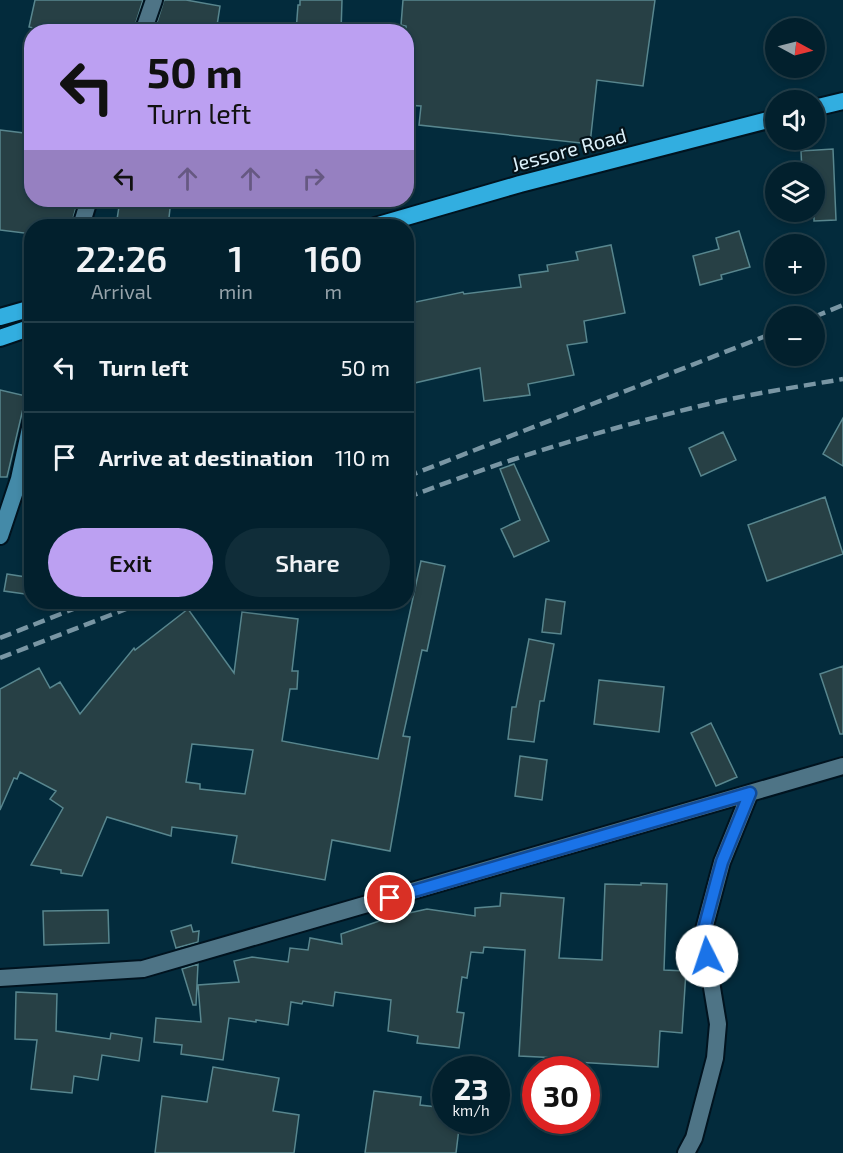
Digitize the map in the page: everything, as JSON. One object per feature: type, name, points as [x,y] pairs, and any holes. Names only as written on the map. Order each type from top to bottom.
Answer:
[{"type":"highway","points":[[825,105],[843,101]]},
{"type":"highway","name":"Jessore Road","points":[[399,219],[520,184],[765,121]]},
{"type":"highway","points":[[0,317],[24,310]]},
{"type":"highway","points":[[0,339],[24,330]]},
{"type":"main road","points":[[0,536],[24,455]]},
{"type":"street","points":[[146,24],[154,0]]},
{"type":"street","points":[[0,978],[143,969],[843,766]]},
{"type":"street","points":[[686,1153],[694,1138],[715,1058],[718,1024],[703,933],[722,862],[750,793]]},
{"type":"building","points":[[35,0],[143,0],[136,24],[30,24]]},
{"type":"building","points":[[164,0],[186,0],[220,6],[217,24],[156,24]]},
{"type":"building","points":[[300,0],[342,0],[341,24],[297,24],[298,5],[300,5]]},
{"type":"building","points":[[403,0],[655,0],[643,86],[597,80],[590,144],[419,125],[421,106],[414,106],[414,24],[401,24]]},
{"type":"building","points":[[0,130],[24,133],[24,207],[76,207],[73,219],[24,219],[24,233],[0,230]]},
{"type":"building","points":[[833,149],[836,220],[825,220],[825,162],[802,162],[801,151]]},
{"type":"building","points":[[119,207],[170,207],[169,219],[117,219]]},
{"type":"building","points":[[739,231],[750,267],[721,275],[722,279],[700,285],[693,256],[719,249],[716,238]]},
{"type":"building","points":[[611,245],[625,313],[584,321],[587,342],[567,345],[574,375],[528,384],[530,395],[484,401],[480,368],[414,383],[414,302],[463,292],[464,294],[521,287],[519,275],[548,271],[547,265],[578,260],[576,252]]},
{"type":"building","points":[[0,390],[24,396],[24,405],[7,477],[0,477]]},
{"type":"building","points":[[843,418],[843,466],[823,454]]},
{"type":"building","points":[[723,432],[736,460],[701,476],[689,448]]},
{"type":"building","points":[[514,464],[549,541],[514,557],[501,529],[520,520],[500,469]]},
{"type":"building","points":[[825,497],[843,554],[767,581],[748,525]]},
{"type":"building","points":[[421,561],[445,566],[427,651],[422,650],[403,736],[410,737],[390,851],[332,840],[325,880],[232,863],[237,836],[172,827],[171,836],[107,817],[82,876],[31,865],[63,808],[50,799],[56,791],[20,772],[17,779],[14,778],[0,810],[0,689],[39,668],[50,688],[60,682],[80,714],[134,648],[135,650],[188,609],[234,673],[242,612],[298,619],[292,671],[298,671],[297,689],[290,689],[282,741],[378,759],[411,609],[414,609],[414,593]],"holes":[[[192,744],[253,750],[245,794],[200,789],[200,784],[186,782]]]},
{"type":"building","points":[[7,574],[24,577],[24,594],[4,591]]},
{"type":"building","points":[[546,599],[565,602],[561,634],[542,632]]},
{"type":"building","points":[[529,639],[554,644],[544,701],[540,701],[534,742],[508,739],[512,707],[516,707]]},
{"type":"building","points":[[843,666],[843,734],[840,734],[820,674]]},
{"type":"building","points":[[599,680],[664,687],[659,732],[594,724]]},
{"type":"building","points":[[711,723],[737,777],[716,786],[691,733]]},
{"type":"building","points":[[520,756],[547,760],[542,800],[515,796]]},
{"type":"building","points":[[641,883],[667,884],[664,970],[686,971],[682,1033],[660,1031],[658,1067],[600,1063],[600,1056],[519,1056],[525,950],[484,947],[483,953],[471,952],[467,978],[462,977],[457,1012],[464,1013],[459,1048],[417,1043],[418,1036],[388,1031],[391,1000],[335,992],[333,1006],[303,1001],[302,1004],[291,1002],[288,1025],[229,1018],[223,1060],[181,1054],[182,1045],[154,1042],[156,1018],[201,1022],[198,985],[239,982],[234,961],[252,957],[288,962],[290,948],[308,950],[310,938],[342,944],[341,934],[391,917],[427,909],[475,916],[475,908],[500,906],[501,893],[564,898],[559,958],[602,960],[605,884],[641,885]]},
{"type":"building","points":[[108,910],[109,943],[44,945],[43,911]]},
{"type":"building","points":[[191,925],[193,932],[199,931],[198,942],[176,948],[171,931]]},
{"type":"building","points":[[198,964],[196,1005],[193,1005],[182,969]]},
{"type":"building","points":[[16,992],[57,994],[56,1031],[110,1039],[111,1033],[142,1038],[139,1061],[102,1055],[98,1080],[74,1076],[72,1093],[31,1089],[37,1040],[15,1039]]},
{"type":"building","points":[[213,1067],[279,1078],[273,1111],[299,1115],[294,1153],[155,1153],[162,1096],[207,1102]]},
{"type":"building","points":[[374,1091],[421,1097],[420,1105],[432,1106],[432,1134],[458,1134],[456,1153],[365,1153]]},
{"type":"railway","points":[[825,312],[843,305]]},
{"type":"railway","points":[[414,474],[765,336]]},
{"type":"railway","points":[[414,495],[523,456],[641,421],[736,398],[843,379]]},
{"type":"railway","points":[[0,638],[73,609]]},
{"type":"railway","points":[[0,658],[126,609]]},
{"type":"route","points":[[390,898],[750,793],[722,862],[703,933],[707,956]]}]
